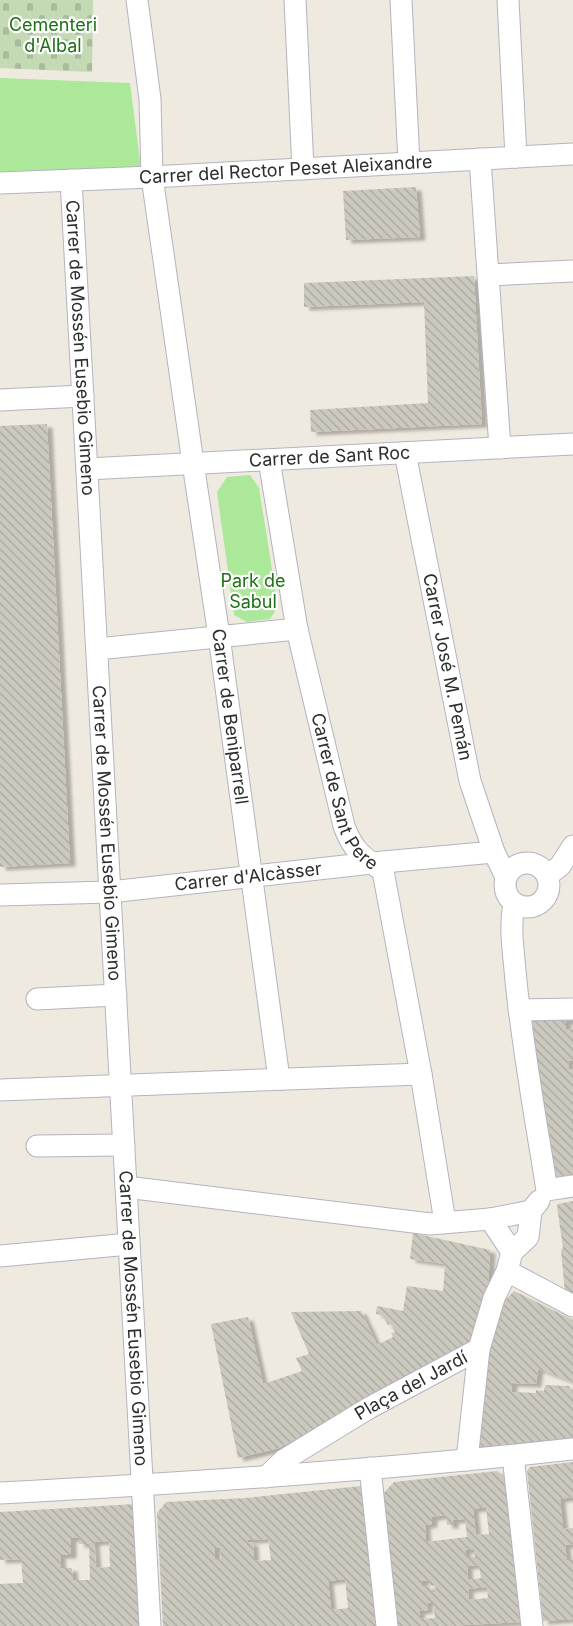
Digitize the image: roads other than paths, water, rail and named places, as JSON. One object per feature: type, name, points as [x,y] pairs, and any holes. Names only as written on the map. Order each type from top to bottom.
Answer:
[{"type":"street","name":"Carrer de Beniparrell","points":[[137,0],[150,99],[152,177],[219,636],[279,1079]]},
{"type":"street","points":[[295,0],[303,169]]},
{"type":"street","points":[[401,0],[409,163]]},
{"type":"street","points":[[508,0],[516,157]]},
{"type":"street","name":"Carrer del Rector Peset Aleixandre","points":[[0,183],[573,154]]},
{"type":"street","points":[[480,159],[500,448]]},
{"type":"street","name":"Carrer de Mossén Eusebio Gimeno","points":[[71,180],[150,1626]]},
{"type":"street","points":[[489,275],[573,271]]},
{"type":"street","points":[[0,400],[83,396]]},
{"type":"street","name":"Carrer de Sant Roc","points":[[87,469],[573,444]]},
{"type":"street","name":"Carrer José M. Pemán","points":[[405,453],[470,781],[494,852],[506,877]]},
{"type":"street","name":"Carrer de Sant Pere","points":[[269,460],[297,629],[344,826],[357,852],[383,872],[421,1074],[445,1222]]},
{"type":"street","points":[[97,649],[297,629]]},
{"type":"street","points":[[547,876],[560,866],[573,846]]},
{"type":"street","name":"Carrer d'Alcàsser","points":[[0,895],[110,892],[494,852]]},
{"type":"street","points":[[530,863],[543,870],[547,876],[548,890],[541,902],[528,907],[514,903],[509,898],[504,884],[510,870],[515,866],[530,863]]},
{"type":"street","points":[[514,903],[511,917],[519,1010],[547,1190]]},
{"type":"street","points":[[37,999],[116,995]]},
{"type":"street","points":[[519,1010],[573,1010]]},
{"type":"street","points":[[0,1090],[421,1074]]},
{"type":"street","points":[[37,1146],[124,1145]]},
{"type":"street","points":[[479,1349],[494,1298],[509,1261],[528,1237],[531,1211],[547,1190],[573,1186]]},
{"type":"street","points":[[126,1187],[430,1224],[490,1219],[531,1211]]},
{"type":"street","points":[[490,1219],[509,1261],[573,1306]]},
{"type":"street","points":[[0,1256],[129,1244]]},
{"type":"street","name":"Plaça del Jardí","points":[[467,1460],[479,1349]]},
{"type":"street","name":"Plaça del Jardí","points":[[266,1477],[284,1460],[369,1408],[479,1349]]},
{"type":"street","points":[[0,1492],[266,1477],[573,1449]]},
{"type":"street","points":[[513,1456],[532,1626]]},
{"type":"street","points":[[370,1468],[387,1626]]},
{"type":"park label","name":"Cementeri d'Albal","points":[[53,36]]},
{"type":"park label","name":"Park de Sabul","points":[[253,591]]}]
